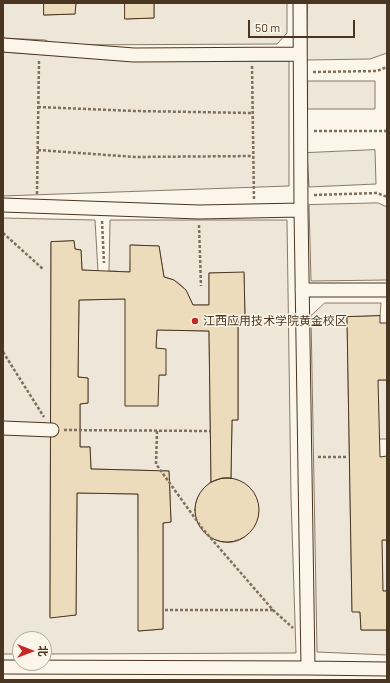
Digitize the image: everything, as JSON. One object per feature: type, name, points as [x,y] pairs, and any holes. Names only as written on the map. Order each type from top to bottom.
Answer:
[{"type":"street","points":[[300,3],[300,210],[308,668]]},
{"type":"street","points":[[3,45],[134,55],[300,54]]},
{"type":"street","points":[[3,205],[199,212],[300,210]]},
{"type":"street","points":[[302,290],[387,290]]},
{"type":"street","points":[[3,428],[52,430]]},
{"type":"street","points":[[3,667],[387,669]]},
{"type":"path","points":[[37,206],[39,47]]},
{"type":"path","points":[[252,54],[254,211]]},
{"type":"path","points":[[300,73],[377,72],[387,67]]},
{"type":"path","points":[[38,107],[134,111],[253,113]]},
{"type":"path","points":[[300,131],[387,131]]},
{"type":"path","points":[[38,150],[134,157],[253,156]]},
{"type":"path","points":[[300,196],[377,193],[387,197]]},
{"type":"path","points":[[102,208],[104,263]]},
{"type":"path","points":[[199,212],[201,286]]},
{"type":"path","points":[[3,233],[43,269]]},
{"type":"path","points":[[3,352],[52,430],[210,431]]},
{"type":"path","points":[[157,431],[156,464],[202,528],[273,610],[307,640]]},
{"type":"path","points":[[305,458],[348,457]]},
{"type":"path","points":[[166,610],[273,610]]},
{"type":"shaded area","points":[[3,3],[44,3],[44,15],[75,14],[76,3],[125,3],[126,19],[154,18],[154,3],[287,3],[287,33],[277,44],[56,45],[45,40],[3,38]]},
{"type":"shaded area","points":[[308,3],[387,3],[387,53],[370,59],[307,60]]},
{"type":"shaded area","points":[[3,52],[134,61],[289,61],[289,186],[3,196]]},
{"type":"shaded area","points":[[308,81],[375,81],[375,109],[308,109]]},
{"type":"shaded area","points":[[375,150],[376,184],[309,187],[307,153]]},
{"type":"shaded area","points":[[378,203],[387,207],[387,280],[311,281],[309,205]]},
{"type":"shaded area","points":[[3,218],[95,220],[98,271],[82,270],[81,250],[75,249],[74,241],[51,242],[50,617],[76,615],[77,493],[138,494],[139,631],[163,629],[163,523],[171,522],[169,471],[91,469],[90,447],[80,447],[80,404],[88,403],[88,378],[78,377],[79,300],[125,299],[159,375],[166,375],[156,348],[157,330],[209,331],[211,482],[199,494],[195,508],[197,520],[204,531],[213,539],[225,542],[238,541],[250,532],[256,522],[259,511],[257,499],[252,490],[245,484],[231,478],[232,420],[238,420],[238,318],[245,318],[244,273],[209,273],[209,305],[193,305],[183,287],[175,281],[164,277],[159,246],[131,245],[130,272],[109,271],[110,220],[287,220],[291,497],[296,653],[52,654],[52,631],[12,631],[12,654],[3,654]]},
{"type":"shaded area","points":[[325,303],[381,303],[380,316],[347,317],[352,611],[360,612],[361,630],[387,630],[387,655],[317,652],[311,316]]},
{"type":"shaded area","points":[[378,380],[387,380],[387,439],[379,439]]},
{"type":"shaded area","points":[[382,540],[387,540],[387,591],[383,591]]},
{"type":"building","points":[[44,3],[76,3],[75,14],[44,15]]},
{"type":"building","points":[[125,3],[154,3],[154,18],[125,19]]},
{"type":"building","points":[[74,241],[75,249],[81,250],[82,270],[130,272],[130,245],[159,246],[164,277],[174,280],[186,290],[193,305],[209,305],[209,273],[244,272],[245,318],[238,318],[238,420],[232,420],[231,478],[222,478],[211,482],[209,331],[157,330],[156,348],[166,349],[166,375],[159,375],[158,406],[125,406],[125,299],[79,300],[78,377],[88,378],[88,403],[80,404],[80,447],[90,447],[91,469],[169,471],[171,522],[163,523],[163,629],[138,631],[138,494],[77,493],[76,615],[50,618],[51,242]]},
{"type":"building","points":[[380,316],[380,323],[387,323],[387,380],[378,380],[380,457],[387,456],[387,540],[382,540],[383,591],[387,591],[387,630],[361,630],[360,612],[352,612],[347,317]]},
{"type":"building","points":[[227,478],[239,480],[250,487],[257,498],[259,510],[257,522],[250,533],[239,540],[227,542],[215,540],[204,533],[197,522],[195,510],[197,498],[204,487],[215,480]]},
{"type":"place","name":"江西应用技术学院黄金校区","points":[[195,321]]}]
